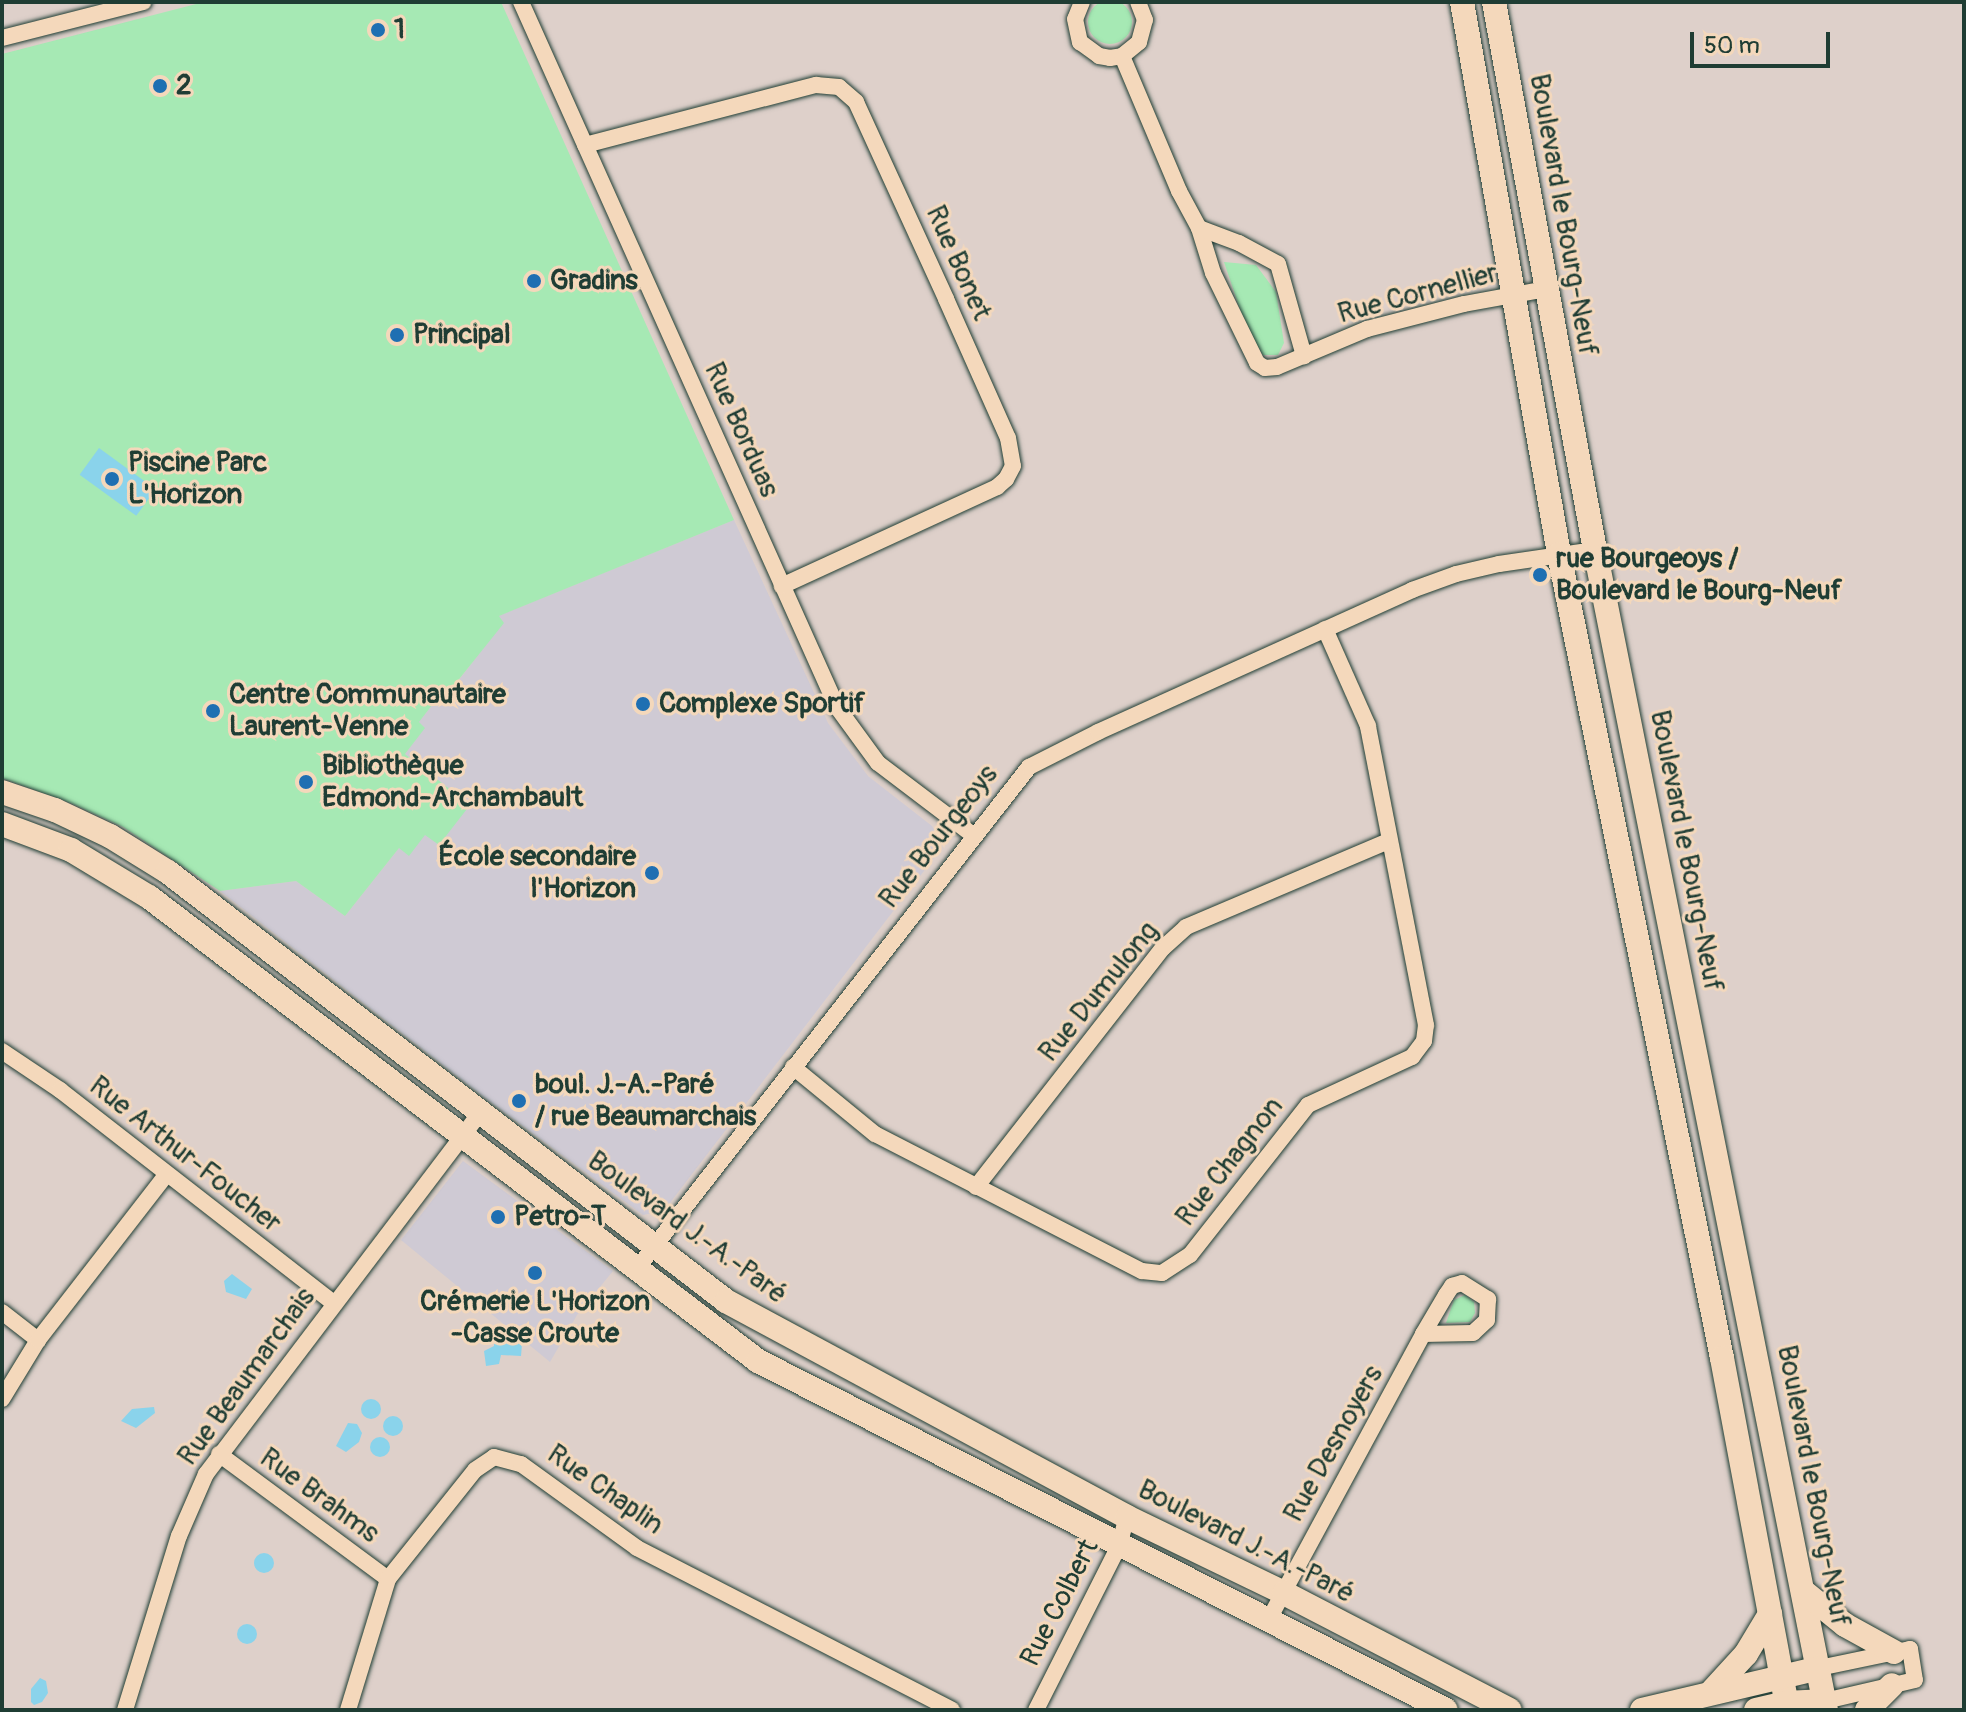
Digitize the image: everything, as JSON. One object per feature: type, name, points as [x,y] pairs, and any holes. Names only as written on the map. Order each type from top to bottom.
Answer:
[{"type":"street","points":[[2,38],[143,2]]},
{"type":"street","name":"Rue Borduas","points":[[521,2],[837,707],[858,741],[878,763],[973,835]]},
{"type":"street","points":[[1082,2],[1075,19],[1080,42],[1099,56],[1122,56],[1132,50],[1144,32],[1145,20],[1138,2]]},
{"type":"street","points":[[1462,2],[1559,554],[1787,1706]]},
{"type":"street","name":"Boulevard le Bourg-Neuf","points":[[1494,2],[1595,550],[1825,1705]]},
{"type":"street","name":"Rue Cornellier","points":[[1122,56],[1179,191],[1199,228],[1213,273],[1252,359],[1265,368],[1304,356],[1367,329],[1546,289]]},
{"type":"street","name":"Rue Bonet","points":[[585,145],[816,85],[839,87],[856,102],[958,326],[1008,438],[1013,466],[1006,479],[997,487],[782,586]]},
{"type":"street","points":[[1199,228],[1239,243],[1278,264],[1304,356]]},
{"type":"street","name":"Rue Bourgeoys","points":[[635,1271],[1029,767],[1098,732],[1376,605],[1456,574],[1595,550]]},
{"type":"street","name":"Rue Chagnon","points":[[793,1067],[875,1134],[1142,1271],[1162,1273],[1190,1255],[1308,1105],[1412,1057],[1424,1041],[1426,1025],[1368,726],[1325,629]]},
{"type":"street","name":"Boulevard J.-A.-Paré","points":[[2,792],[55,810],[110,836],[168,872],[726,1301],[778,1332],[1127,1517],[1284,1593],[1510,1710]]},
{"type":"street","points":[[2,824],[71,850],[130,884],[635,1271],[758,1361],[1446,1710]]},
{"type":"street","name":"Rue Dumulong","points":[[976,1187],[1163,948],[1186,927],[1389,841]]},
{"type":"street","name":"Rue Arthur-Foucher","points":[[2,1051],[60,1090],[334,1303]]},
{"type":"street","name":"Rue Beaumarchais","points":[[125,1710],[179,1536],[200,1485],[219,1454],[481,1112]]},
{"type":"street","points":[[2,1399],[13,1376],[38,1340],[166,1175]]},
{"type":"street","points":[[2,1312],[38,1340]]},
{"type":"street","name":"Rue Desnoyers","points":[[1268,1621],[1423,1334]]},
{"type":"street","name":"Rue Brahms","points":[[219,1454],[388,1579]]},
{"type":"street","name":"Rue Chaplin","points":[[348,1710],[388,1579],[486,1459],[513,1460],[637,1548],[952,1710]]},
{"type":"street","name":"Rue Colbert","points":[[1036,1710],[1119,1546],[1127,1517]]},
{"type":"street","points":[[1803,1591],[1845,1625],[1902,1650]]},
{"type":"street","points":[[1711,1692],[1746,1654],[1770,1614]]},
{"type":"street","points":[[1642,1710],[1902,1650]]},
{"type":"street","points":[[1902,1650],[1903,1683]]},
{"type":"street","points":[[1756,1710],[1825,1705],[1903,1683]]},
{"type":"street","points":[[1867,1710],[1903,1683]]},
{"type":"shaded area","name":"École secondaire l'Horizon","points":[[734,520],[828,723],[868,776],[932,826],[940,840],[940,850],[666,1208],[662,1206],[653,1213],[643,1215],[485,1098],[220,891],[296,881],[345,916],[399,848],[470,805],[405,754],[424,728],[418,723],[436,700],[441,703],[503,623],[498,616]]},
{"type":"shaded area","points":[[463,1161],[613,1271],[577,1315],[550,1362],[401,1240]]},
{"type":"green space","points":[[1110,0],[1126,6],[1132,22],[1126,38],[1110,44],[1094,38],[1088,22],[1094,6]]},
{"type":"green space","points":[[204,2],[501,2],[734,520],[499,616],[504,623],[440,703],[436,700],[419,722],[425,728],[405,754],[470,805],[439,845],[425,835],[409,856],[399,848],[345,916],[296,881],[220,891],[123,827],[71,803],[2,778],[2,54]]},
{"type":"green space","points":[[1224,262],[1256,265],[1276,292],[1284,343],[1278,355],[1263,355],[1247,330]]},
{"type":"green space","points":[[1465,1295],[1474,1302],[1475,1313],[1470,1322],[1446,1323],[1454,1300]]},
{"type":"water","name":"Piscine Parc L'Horizon","points":[[99,448],[156,489],[136,516],[80,475]]},
{"type":"water","points":[[232,1274],[252,1289],[246,1299],[226,1292],[224,1281]]},
{"type":"water","points":[[494,1333],[514,1335],[522,1344],[521,1356],[501,1355],[499,1364],[486,1366],[484,1351],[494,1346]]},
{"type":"water","points":[[371,1399],[378,1402],[381,1409],[378,1416],[371,1419],[364,1416],[361,1409],[364,1402]]},
{"type":"water","points":[[154,1407],[155,1413],[136,1428],[121,1421],[132,1409]]},
{"type":"water","points":[[393,1416],[400,1419],[403,1426],[400,1433],[393,1436],[386,1433],[383,1426],[386,1419]]},
{"type":"water","points":[[348,1423],[357,1424],[362,1433],[359,1442],[346,1452],[336,1446]]},
{"type":"water","points":[[380,1437],[387,1440],[390,1447],[387,1454],[380,1457],[373,1454],[370,1447],[373,1440]]},
{"type":"water","points":[[260,1553],[268,1553],[274,1563],[268,1573],[260,1573],[254,1567],[254,1559]]},
{"type":"water","points":[[247,1624],[254,1627],[257,1634],[254,1641],[247,1644],[240,1641],[237,1634],[240,1627]]},
{"type":"water","points":[[40,1678],[46,1681],[48,1693],[42,1702],[34,1705],[31,1689]]},
{"type":"place","name":"1","points":[[378,30]]},
{"type":"place","name":"2","points":[[160,86]]},
{"type":"place","name":"Gradins","points":[[534,281]]},
{"type":"place","name":"Principal","points":[[397,335]]},
{"type":"place","name":"Piscine Parc L'Horizon","points":[[112,479]]},
{"type":"place","name":"rue Bourgeoys / Boulevard le Bourg-Neuf","points":[[1540,575]]},
{"type":"place","name":"Complexe Sportif","points":[[643,704]]},
{"type":"place","name":"Centre Communautaire Laurent-Venne","points":[[213,711]]},
{"type":"place","name":"Bibliothèque Edmond-Archambault","points":[[306,782]]},
{"type":"place","name":"École secondaire l'Horizon","points":[[652,873]]},
{"type":"place","name":"boul. J.-A.-Paré / rue Beaumarchais","points":[[519,1101]]},
{"type":"place","name":"Petro-T","points":[[498,1217]]},
{"type":"place","name":"Crémerie L'Horizon -Casse Croute","points":[[535,1273]]}]
